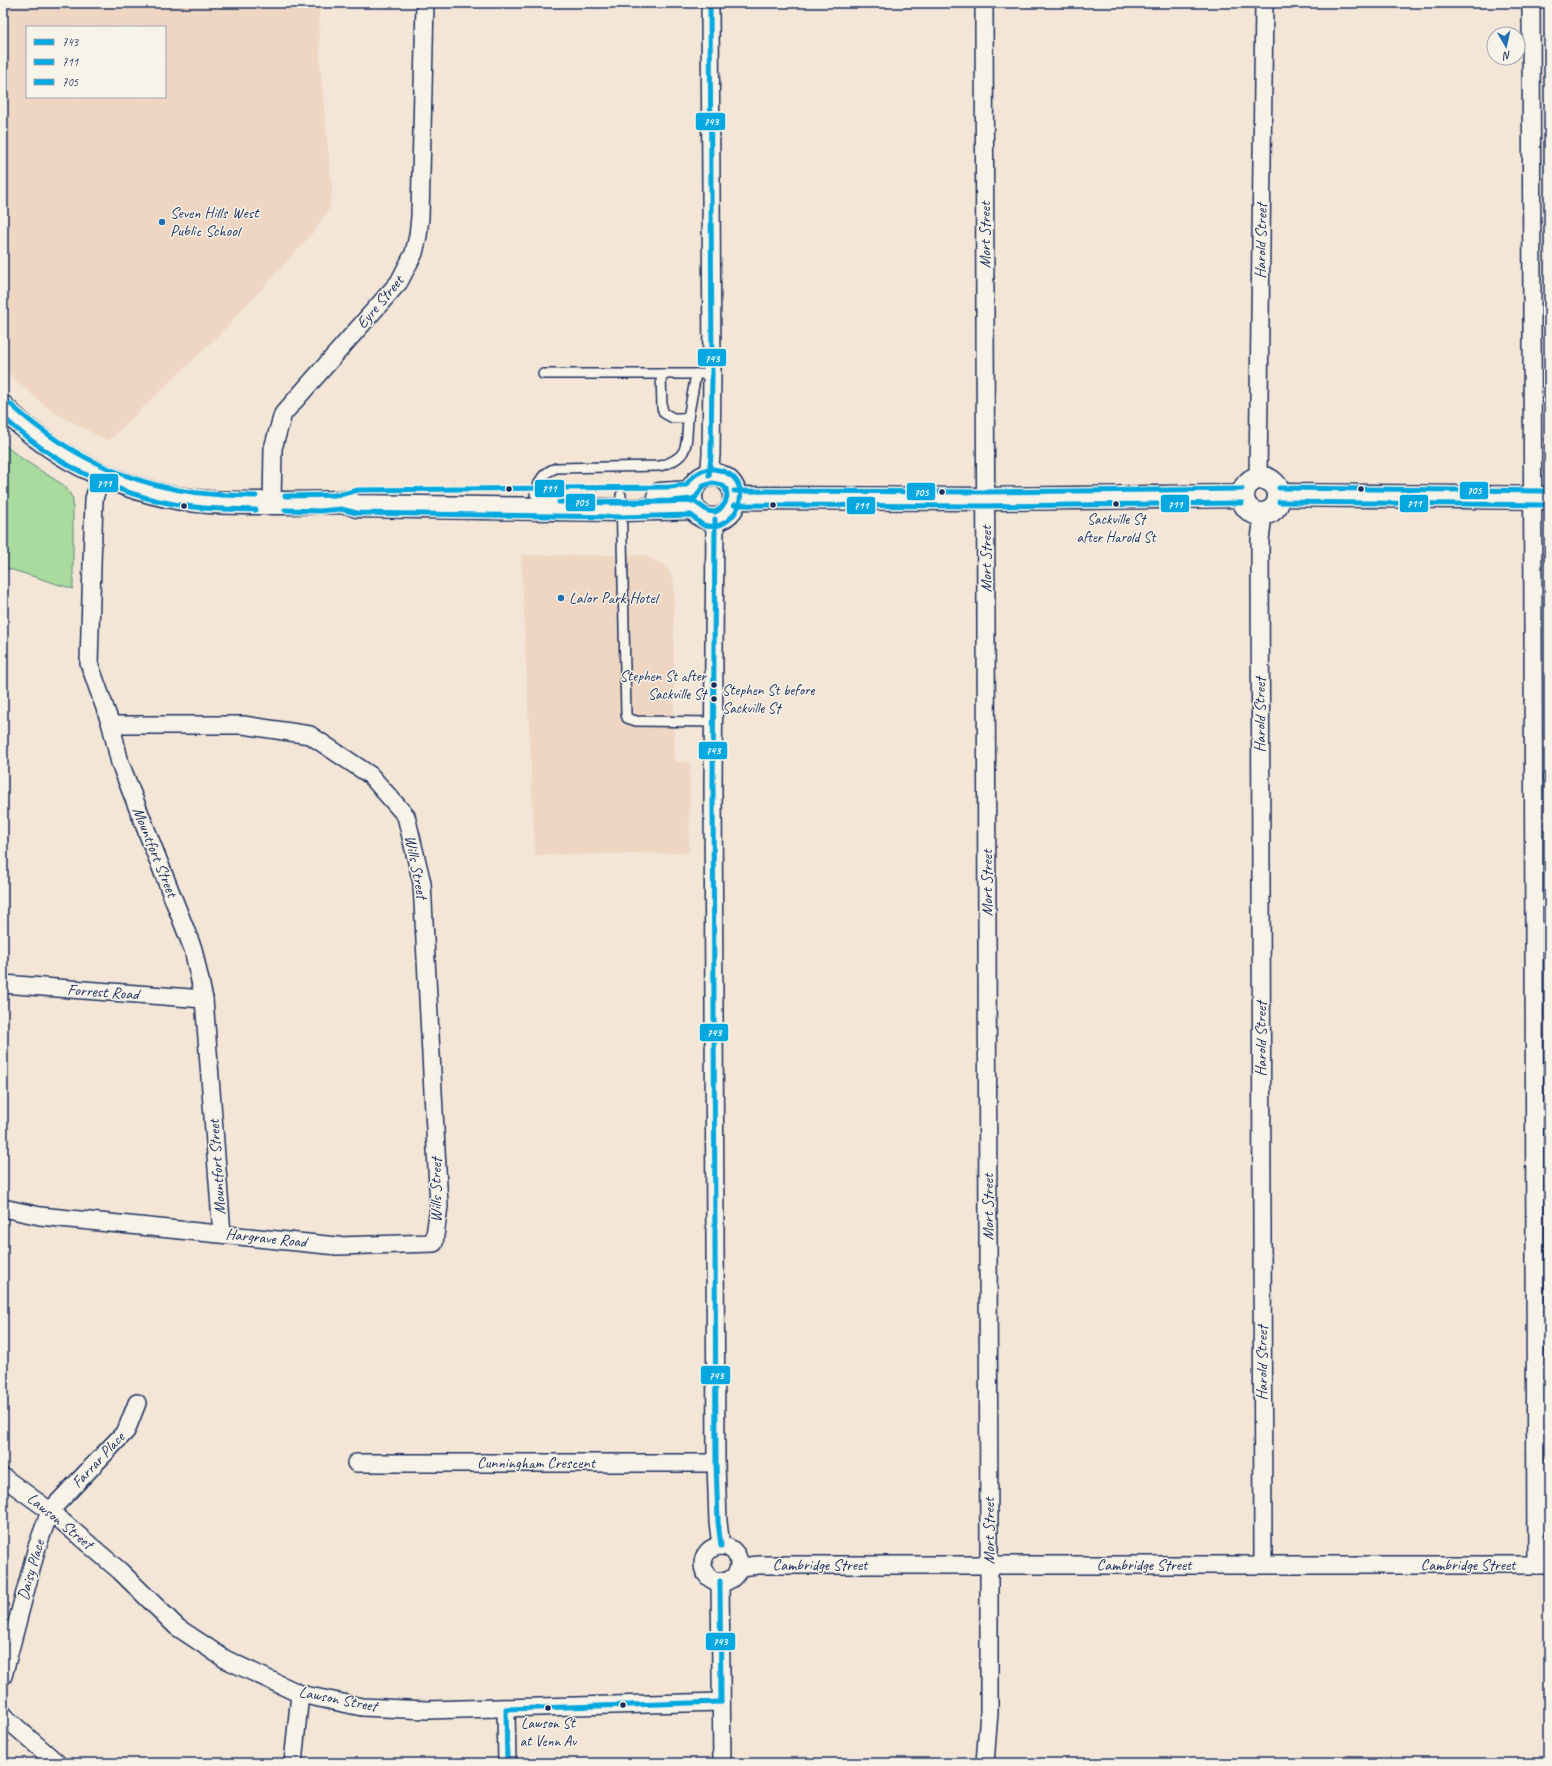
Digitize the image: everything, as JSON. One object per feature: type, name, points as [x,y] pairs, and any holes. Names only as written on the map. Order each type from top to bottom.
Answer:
[{"type":"street","name":"Eyre Street","points":[[272,503],[273,448],[283,414],[399,282],[414,253],[418,236],[420,216],[425,3]]},
{"type":"street","points":[[709,476],[711,455],[704,374],[710,3]]},
{"type":"street","name":"Mort Street","points":[[984,3],[989,1565],[989,1712],[985,1763]]},
{"type":"street","name":"Harold Street","points":[[1258,478],[1264,3]]},
{"type":"street","points":[[1531,3],[1541,498],[1543,1565]]},
{"type":"street","points":[[3,407],[37,437],[85,467],[148,491],[209,502],[346,502],[358,498],[535,494],[621,502]]},
{"type":"street","name":"Mountfort Street","points":[[101,474],[94,499],[89,663],[111,725],[120,763],[193,949],[204,999],[222,1234]]},
{"type":"street","points":[[709,476],[722,478],[727,481],[731,486],[734,498],[730,510],[726,514],[715,519],[703,516],[693,500],[698,482],[709,476]]},
{"type":"street","points":[[1258,478],[1270,481],[1274,485],[1279,495],[1276,506],[1273,510],[1263,514],[1253,513],[1248,510],[1242,496],[1245,486],[1258,478]]},
{"type":"street","points":[[1279,495],[1541,498]]},
{"type":"street","points":[[734,498],[986,500],[1242,496]]},
{"type":"street","points":[[346,502],[357,506],[693,500]]},
{"type":"street","name":"Harold Street","points":[[1263,514],[1260,540],[1263,1564]]},
{"type":"street","points":[[715,519],[713,722],[716,1463],[718,1522],[721,1546]]},
{"type":"street","name":"Wills Street","points":[[111,725],[243,725],[310,735],[370,775],[406,816],[422,883],[439,1206],[434,1243]]},
{"type":"street","name":"Forrest Road","points":[[3,984],[204,999]]},
{"type":"street","name":"Hargrave Road","points":[[3,1208],[40,1216],[337,1246],[434,1243]]},
{"type":"street","name":"Farrar Place","points":[[50,1511],[126,1431],[137,1403]]},
{"type":"street","name":"Cunningham Crescent","points":[[356,1463],[716,1463]]},
{"type":"street","name":"Lawson Street","points":[[3,1477],[50,1511],[120,1571],[177,1627],[225,1659],[300,1694],[362,1707],[428,1710],[721,1702]]},
{"type":"street","name":"Daisy Place","points":[[3,1676],[37,1547],[50,1511]]},
{"type":"street","points":[[721,1546],[735,1552],[739,1562],[739,1567],[731,1578],[720,1581],[712,1579],[707,1575],[703,1565],[704,1559],[710,1550],[721,1546]]},
{"type":"street","name":"Cambridge Street","points":[[739,1567],[759,1565],[1543,1565]]},
{"type":"street","points":[[720,1581],[722,1763]]},
{"type":"street","points":[[293,1763],[300,1694]]},
{"type":"street","points":[[506,1709],[506,1763]]},
{"type":"street","points":[[3,1714],[57,1763]]},
{"type":"lane","points":[[535,494],[539,480],[543,475],[556,468],[660,466],[672,463],[681,457],[686,448],[688,418],[704,374],[543,374]]},
{"type":"lane","points":[[661,374],[662,408],[664,413],[673,418],[688,418]]},
{"type":"lane","points":[[621,502],[626,714],[628,718],[636,721],[713,722]]},
{"type":"shaded area","name":"Seven Hills West Public School","points":[[3,3],[319,3],[320,64],[332,190],[330,208],[311,235],[220,334],[108,441],[51,411],[10,375],[3,365]]},
{"type":"shaded area","points":[[521,555],[644,555],[663,565],[669,572],[674,582],[674,762],[690,762],[689,853],[535,855]]},
{"type":"green space","points":[[3,444],[24,460],[65,486],[73,499],[73,589],[3,567]]},
{"type":"transit line","name":"743","points":[[709,476],[711,455],[712,374],[710,3]]},
{"type":"transit line","name":"711","points":[[8,402],[31,422],[56,440],[107,468],[134,479],[163,487],[223,495]]},
{"type":"transit line","name":"711","points":[[3,417],[26,437],[51,454],[77,470],[104,483],[132,494],[161,502],[191,507],[222,509]]},
{"type":"transit line","name":"711","points":[[339,495],[358,490],[670,487],[686,485],[698,473],[710,469],[728,474],[737,482],[740,492],[739,503],[734,514],[726,522],[715,526],[703,525],[691,515],[621,517],[357,513],[341,509]]},
{"type":"transit line","name":"705","points":[[712,483],[722,485],[726,489],[727,496],[725,503],[715,512],[708,511],[694,501],[621,503],[559,502],[670,501],[692,499],[696,497],[703,486],[712,483]]},
{"type":"transit line","name":"705","points":[[1279,488],[1549,491]]},
{"type":"transit line","name":"705","points":[[734,491],[986,492],[1242,489]]},
{"type":"transit line","name":"705","points":[[223,495],[256,496]]},
{"type":"transit line","name":"705","points":[[285,496],[339,495]]},
{"type":"transit line","name":"711","points":[[1279,502],[1549,505]]},
{"type":"transit line","name":"711","points":[[734,505],[986,506],[1242,503]]},
{"type":"transit line","name":"705","points":[[222,509],[256,510]]},
{"type":"transit line","name":"705","points":[[285,510],[320,511],[341,509]]},
{"type":"transit line","name":"743","points":[[715,519],[713,786],[716,1463],[718,1522],[721,1546]]},
{"type":"transit line","name":"743","points":[[720,1581],[721,1702]]},
{"type":"transit line","name":"743","points":[[506,1709],[721,1702]]},
{"type":"transit line","name":"743","points":[[506,1709],[507,1763]]},
{"type":"place","name":"Seven Hills West Public School","points":[[162,222]]},
{"type":"place","name":"Sackville St after Harold St","points":[[1116,504]]},
{"type":"place","name":"Lalor Park Hotel","points":[[561,598]]},
{"type":"place","name":"Stephen St after Sackville St","points":[[714,685]]},
{"type":"place","name":"Stephen St before Sackville St","points":[[714,699]]},
{"type":"place","name":"Lawson St at Venn Av","points":[[548,1708]]}]
